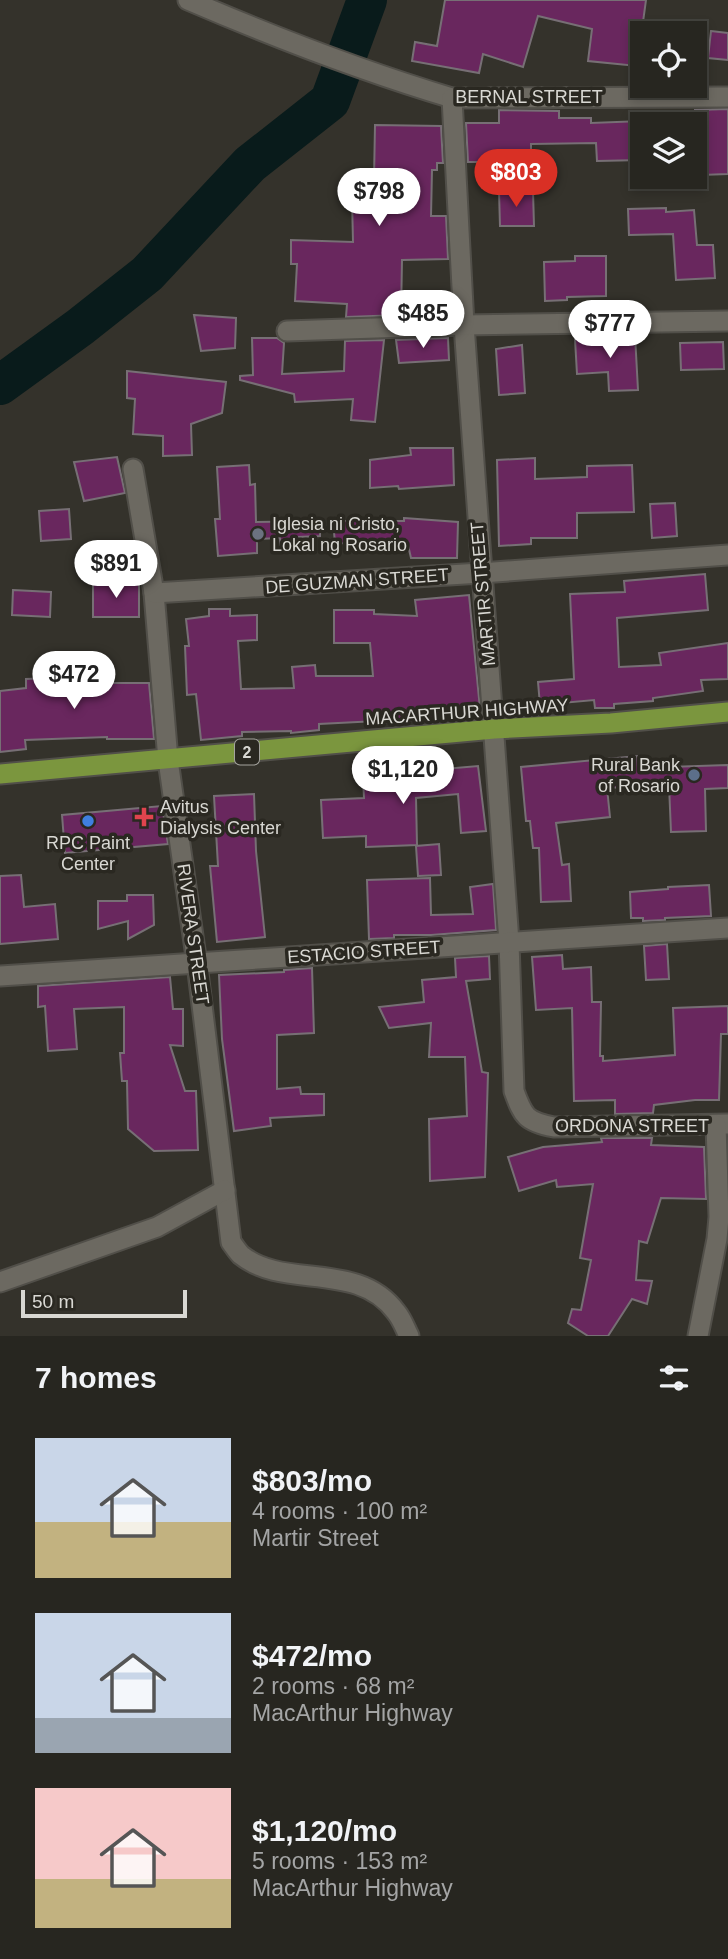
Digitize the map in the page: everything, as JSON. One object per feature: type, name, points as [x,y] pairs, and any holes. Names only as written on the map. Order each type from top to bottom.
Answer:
[{"type":"highway","name":"MACARTHUR HIGHWAY","points":[[0,774],[494,729],[611,723],[728,712]]},
{"type":"street","name":"BERNAL STREET","points":[[188,0],[255,29],[452,98],[728,97]]},
{"type":"street","name":"MARTIR STREET","points":[[452,98],[464,325],[509,942],[514,1091]]},
{"type":"street","points":[[287,331],[728,321]]},
{"type":"street","name":"RIVERA STREET","points":[[132,469],[154,593],[168,760],[197,964],[231,1242],[239,1254],[258,1265],[351,1282],[371,1289],[397,1312],[409,1336]]},
{"type":"street","name":"DE GUZMAN STREET","points":[[154,593],[728,555]]},
{"type":"street","name":"ESTACIO STREET","points":[[0,976],[728,928]]},
{"type":"street","name":"ORDONA STREET","points":[[514,1091],[528,1120],[540,1125],[722,1125]]},
{"type":"street","points":[[698,1336],[718,1228],[722,1125]]},
{"type":"street","points":[[0,1282],[157,1227],[225,1190]]},
{"type":"building","points":[[445,0],[646,0],[643,21],[630,21],[630,65],[588,61],[592,29],[538,16],[523,67],[483,54],[479,73],[412,61],[415,42],[437,46]]},
{"type":"building","points":[[711,31],[728,33],[728,60],[708,58]]},
{"type":"building","points":[[728,109],[728,174],[707,175],[707,112],[695,110]]},
{"type":"building","points":[[499,110],[559,111],[559,118],[591,118],[591,123],[630,121],[630,160],[597,161],[596,143],[531,144],[531,154],[485,155],[486,162],[468,162],[466,123],[499,123]]},
{"type":"building","points":[[375,125],[441,126],[443,163],[437,163],[437,170],[432,170],[431,216],[446,216],[448,259],[402,260],[401,315],[346,317],[347,304],[295,301],[297,264],[291,264],[291,240],[353,242],[352,199],[346,199],[346,178],[374,179]]},
{"type":"building","points":[[499,191],[533,191],[534,226],[500,226]]},
{"type":"building","points":[[666,208],[666,212],[694,210],[697,245],[713,245],[715,278],[676,280],[673,234],[629,235],[628,209]]},
{"type":"building","points":[[575,256],[606,256],[606,296],[567,297],[567,300],[545,301],[544,262],[575,261]]},
{"type":"building","points":[[194,315],[236,318],[235,348],[201,351]]},
{"type":"building","points":[[635,335],[638,390],[609,391],[608,372],[577,374],[575,339]]},
{"type":"building","points":[[252,338],[277,338],[284,343],[282,374],[344,371],[345,341],[384,340],[375,422],[351,420],[353,399],[295,402],[294,394],[240,380],[240,376],[253,375]]},
{"type":"building","points":[[448,338],[449,360],[399,363],[396,340]]},
{"type":"building","points":[[723,342],[724,369],[681,370],[680,343]]},
{"type":"building","points":[[522,345],[525,393],[499,395],[496,349]]},
{"type":"building","points":[[127,371],[226,382],[222,413],[191,424],[192,455],[163,456],[163,436],[133,434],[135,399],[127,398]]},
{"type":"building","points":[[410,448],[453,448],[454,485],[370,488],[370,460],[411,455]]},
{"type":"building","points":[[117,457],[125,493],[84,501],[74,462]]},
{"type":"building","points":[[535,458],[535,479],[587,477],[587,466],[632,465],[634,512],[577,513],[577,538],[531,538],[531,544],[499,546],[497,460]]},
{"type":"building","points":[[249,465],[250,485],[255,484],[256,522],[320,521],[320,536],[299,537],[300,550],[281,551],[280,538],[257,539],[257,553],[218,556],[215,519],[220,519],[217,467]]},
{"type":"building","points":[[675,503],[677,536],[652,538],[650,504]]},
{"type":"building","points":[[69,509],[71,539],[41,541],[39,511]]},
{"type":"building","points":[[404,518],[458,522],[457,558],[411,558],[408,545],[335,543],[333,521],[404,521]]},
{"type":"building","points":[[705,574],[708,610],[617,618],[619,667],[661,665],[659,653],[728,643],[728,679],[701,680],[703,691],[653,698],[653,701],[614,704],[614,708],[595,708],[594,700],[540,705],[538,682],[574,679],[570,594],[625,592],[624,581]]},
{"type":"building","points":[[93,584],[139,584],[139,617],[93,617]]},
{"type":"building","points":[[13,590],[51,592],[50,617],[12,615]]},
{"type":"building","points":[[469,595],[480,709],[447,710],[447,718],[319,724],[319,730],[291,733],[242,732],[242,736],[201,740],[196,694],[187,695],[185,646],[189,646],[186,619],[209,616],[209,609],[230,609],[230,616],[257,615],[257,640],[238,641],[241,689],[294,688],[292,667],[315,665],[316,676],[373,676],[370,643],[334,643],[334,610],[374,610],[374,614],[417,616],[415,600]]},
{"type":"building","points":[[96,673],[97,683],[149,683],[154,739],[107,737],[25,740],[26,749],[0,752],[0,691],[26,688],[26,679]]},
{"type":"building","points":[[637,756],[638,768],[728,765],[728,788],[705,789],[706,831],[671,832],[669,785],[607,788],[610,817],[556,823],[562,865],[569,864],[571,901],[541,902],[539,848],[533,848],[530,821],[526,821],[521,767]]},
{"type":"building","points":[[478,766],[486,831],[461,833],[458,794],[416,798],[417,845],[366,847],[366,836],[323,838],[321,800],[364,798],[363,777],[399,776],[398,773]]},
{"type":"building","points":[[254,794],[256,851],[265,937],[217,942],[210,866],[218,866],[214,796]]},
{"type":"building","points":[[162,806],[168,844],[65,853],[62,815]]},
{"type":"building","points":[[439,844],[441,875],[418,876],[416,846]]},
{"type":"building","points":[[21,875],[24,907],[55,904],[58,939],[0,944],[0,876]]},
{"type":"building","points":[[430,878],[431,915],[473,914],[470,887],[493,884],[496,930],[394,935],[394,938],[369,939],[367,880]]},
{"type":"building","points":[[709,885],[711,916],[643,921],[643,918],[631,918],[630,892]]},
{"type":"building","points":[[127,895],[153,895],[154,925],[128,939],[128,921],[98,929],[98,901],[127,901]]},
{"type":"building","points":[[667,944],[669,979],[646,980],[644,946]]},
{"type":"building","points":[[562,955],[563,969],[591,967],[592,1002],[601,1002],[600,1056],[603,1056],[603,1061],[675,1055],[673,1008],[728,1006],[728,1034],[721,1034],[719,1100],[654,1105],[653,1113],[615,1114],[615,1100],[574,1101],[572,1008],[536,1010],[532,957]]},
{"type":"building","points":[[489,956],[490,979],[466,981],[482,1072],[488,1073],[485,1177],[430,1181],[429,1119],[467,1116],[465,1057],[429,1057],[431,1023],[389,1028],[379,1007],[424,1002],[422,980],[456,977],[455,958]]},
{"type":"building","points":[[312,968],[314,1033],[277,1035],[277,1089],[300,1087],[301,1094],[324,1094],[324,1115],[270,1118],[271,1126],[234,1131],[222,1039],[219,975]]},
{"type":"building","points":[[170,977],[173,1009],[183,1009],[183,1046],[170,1045],[185,1091],[196,1091],[198,1150],[154,1151],[128,1129],[127,1081],[122,1081],[120,1053],[124,1053],[124,1007],[74,1009],[77,1049],[48,1051],[45,1006],[38,1007],[38,986]]},
{"type":"building","points":[[601,1138],[652,1138],[651,1145],[704,1147],[706,1199],[661,1198],[647,1243],[639,1241],[636,1280],[652,1281],[647,1304],[632,1299],[608,1336],[588,1336],[568,1323],[572,1309],[581,1310],[591,1260],[580,1258],[593,1184],[557,1187],[556,1180],[519,1191],[508,1157],[543,1147],[602,1142]]},
{"type":"waterway","points":[[0,385],[147,274],[250,164],[330,101],[367,0]]},
{"type":"place","name":"Iglesia ni Cristo, Lokal ng Rosario","points":[[258,534]]},
{"type":"place","name":"Rural Bank of Rosario","points":[[694,775]]},
{"type":"place","name":"Avitus Dialysis Center","points":[[144,817]]},
{"type":"place","name":"RPC Paint Center","points":[[88,821]]}]
